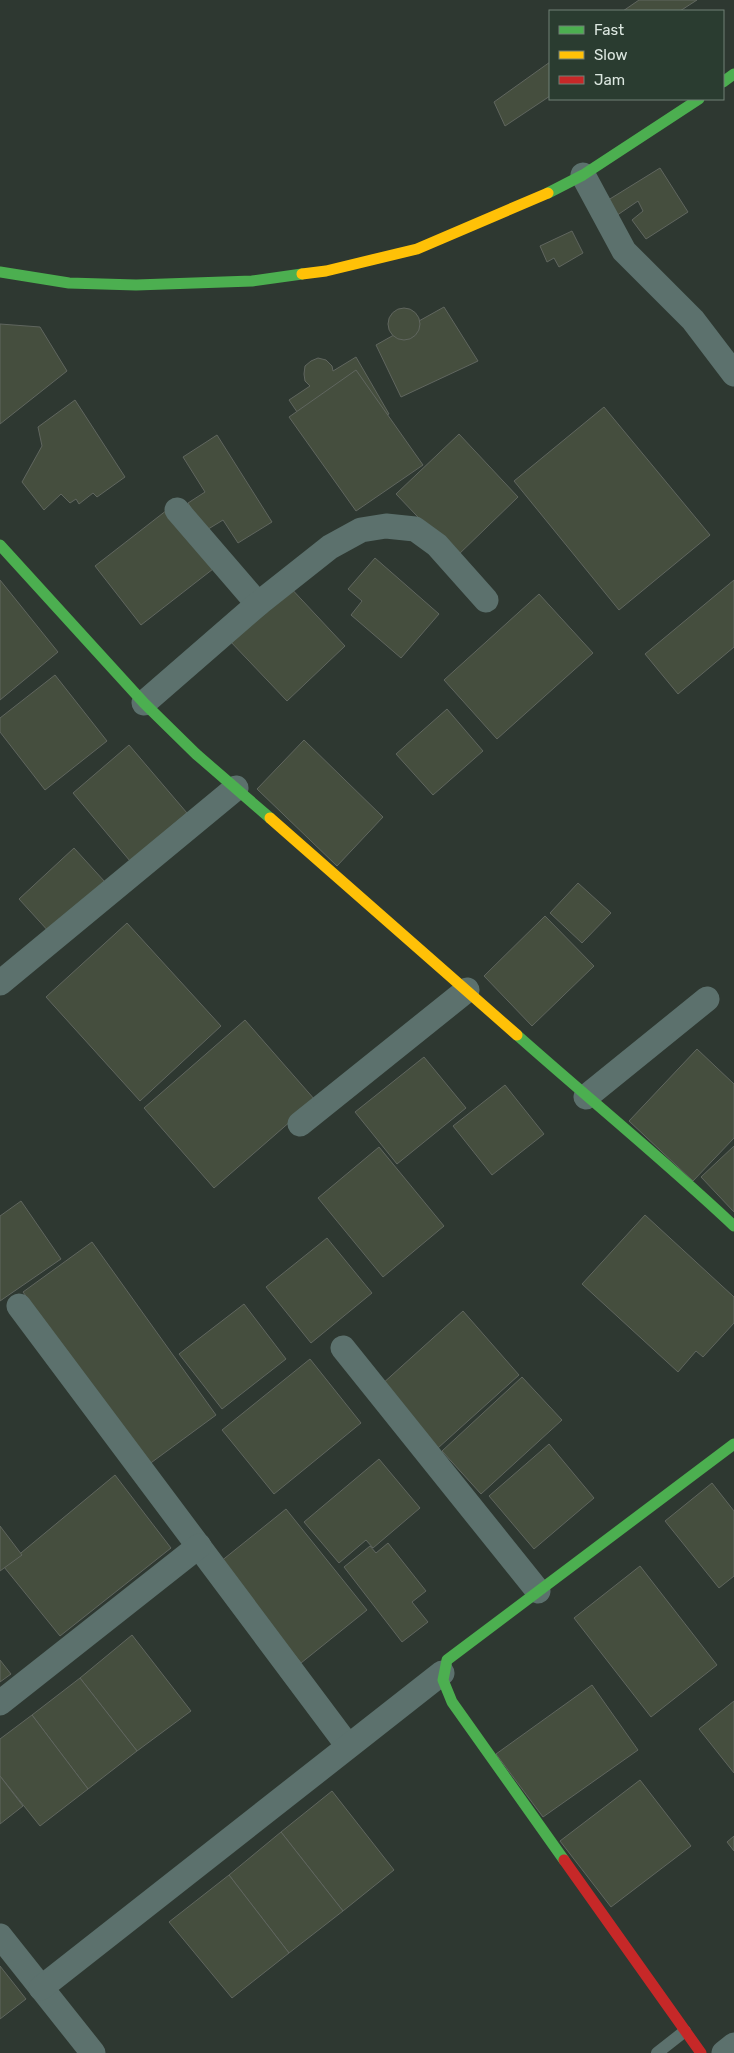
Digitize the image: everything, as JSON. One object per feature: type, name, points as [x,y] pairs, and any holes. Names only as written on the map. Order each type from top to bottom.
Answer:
[{"type":"street","points":[[0,272],[69,283],[136,285],[252,281],[326,272],[417,249],[551,192],[583,175],[697,100]]},
{"type":"street","points":[[583,175],[624,252],[693,320],[734,374]]},
{"type":"street","points":[[177,510],[258,604]]},
{"type":"street","points":[[144,703],[258,604],[330,547],[361,530],[386,526],[415,529],[437,545],[486,600]]},
{"type":"street","points":[[0,545],[144,703],[196,754],[467,990],[586,1097],[698,1192],[734,1226]]},
{"type":"street","points":[[0,983],[236,788]]},
{"type":"street","points":[[300,1124],[467,990]]},
{"type":"street","points":[[586,1097],[707,999]]},
{"type":"street","points":[[19,1306],[348,1746]]},
{"type":"street","points":[[343,1348],[538,1591]]},
{"type":"street","points":[[701,2053],[456,1708],[445,1690],[442,1674],[447,1660],[734,1444]]},
{"type":"street","points":[[0,1703],[199,1546]]},
{"type":"street","points":[[40,1988],[442,1674]]},
{"type":"street","points":[[0,1936],[93,2053]]},
{"type":"street","points":[[724,2053],[734,2045]]},
{"type":"lane","points":[[657,2053],[686,2031]]},
{"type":"building","points":[[639,0],[697,0],[682,10],[624,10]]},
{"type":"building","points":[[549,63],[549,97],[505,126],[494,102]]},
{"type":"building","points":[[660,168],[688,212],[646,239],[632,220],[643,211],[638,201],[613,218],[605,202]]},
{"type":"building","points":[[572,231],[583,253],[559,267],[554,258],[547,262],[540,246]]},
{"type":"building","points":[[444,307],[478,361],[401,397],[376,345]]},
{"type":"building","points":[[404,308],[410,309],[415,313],[419,318],[419,330],[415,335],[410,339],[404,340],[398,339],[393,335],[389,330],[388,324],[389,318],[393,313],[398,309]]},
{"type":"building","points":[[0,324],[40,327],[67,371],[0,424]]},
{"type":"building","points":[[356,357],[389,414],[320,446],[289,400],[310,386],[305,381],[304,374],[305,366],[311,361],[318,358],[326,360],[332,366],[333,371]]},
{"type":"building","points":[[356,370],[423,465],[356,511],[289,417]]},
{"type":"building","points":[[75,400],[125,477],[97,497],[93,493],[79,504],[76,499],[70,503],[61,494],[44,510],[22,482],[42,446],[38,427]]},
{"type":"building","points":[[604,407],[710,535],[619,610],[514,481]]},
{"type":"building","points":[[459,434],[518,497],[456,557],[396,494]]},
{"type":"building","points":[[217,435],[272,522],[238,543],[223,520],[205,531],[188,503],[205,492],[183,457]]},
{"type":"building","points":[[167,510],[213,569],[141,625],[95,566]]},
{"type":"building","points":[[375,558],[439,614],[401,658],[351,615],[362,601],[348,589]]},
{"type":"building","points":[[0,580],[58,652],[0,700]]},
{"type":"building","points":[[734,580],[734,647],[678,694],[645,654]]},
{"type":"building","points":[[287,584],[345,646],[287,701],[229,640]]},
{"type":"building","points":[[539,594],[593,653],[497,739],[444,680]]},
{"type":"building","points":[[55,675],[107,741],[45,790],[0,732],[0,718]]},
{"type":"building","points":[[447,709],[483,751],[433,795],[396,754]]},
{"type":"building","points":[[304,740],[383,817],[337,866],[257,789]]},
{"type":"building","points":[[129,745],[187,813],[130,861],[73,793]]},
{"type":"building","points":[[74,848],[105,882],[50,933],[19,899]]},
{"type":"building","points":[[578,883],[611,913],[582,943],[550,913]]},
{"type":"building","points":[[545,916],[594,966],[532,1026],[484,976]]},
{"type":"building","points":[[127,923],[221,1026],[140,1101],[46,997]]},
{"type":"building","points":[[245,1020],[315,1100],[214,1188],[144,1108]]},
{"type":"building","points":[[697,1049],[734,1084],[734,1138],[693,1181],[629,1121]]},
{"type":"building","points":[[424,1057],[466,1108],[397,1164],[355,1112]]},
{"type":"building","points":[[505,1085],[544,1134],[492,1175],[453,1126]]},
{"type":"building","points":[[734,1146],[734,1212],[701,1177]]},
{"type":"building","points":[[379,1147],[444,1226],[383,1277],[318,1198]]},
{"type":"building","points":[[21,1201],[61,1259],[0,1301],[0,1216]]},
{"type":"building","points":[[645,1215],[734,1297],[734,1323],[703,1357],[696,1351],[678,1372],[582,1284]]},
{"type":"building","points":[[327,1238],[372,1293],[311,1343],[266,1287]]},
{"type":"building","points":[[92,1242],[216,1415],[148,1465],[23,1292]]},
{"type":"building","points":[[244,1304],[286,1359],[222,1409],[179,1354]]},
{"type":"building","points":[[463,1311],[519,1375],[438,1448],[381,1385]]},
{"type":"building","points":[[310,1359],[361,1423],[274,1494],[222,1430]]},
{"type":"building","points":[[522,1377],[562,1420],[481,1494],[442,1451]]},
{"type":"building","points":[[549,1444],[594,1498],[534,1549],[489,1496]]},
{"type":"building","points":[[379,1459],[420,1508],[373,1548],[366,1540],[339,1563],[304,1522]]},
{"type":"building","points":[[115,1475],[171,1548],[60,1636],[4,1567]]},
{"type":"building","points":[[712,1483],[734,1511],[734,1576],[719,1588],[665,1521]]},
{"type":"building","points":[[286,1509],[367,1610],[301,1663],[220,1562]]},
{"type":"building","points":[[0,1526],[22,1555],[0,1571]]},
{"type":"building","points":[[388,1543],[426,1591],[412,1602],[428,1622],[402,1642],[344,1567],[370,1546],[376,1553]]},
{"type":"building","points":[[640,1566],[717,1665],[651,1717],[574,1618]]},
{"type":"building","points":[[132,1635],[191,1711],[137,1751],[80,1678]]},
{"type":"building","points":[[0,1660],[11,1674],[0,1682]]},
{"type":"building","points":[[80,1678],[137,1751],[88,1789],[32,1715]]},
{"type":"building","points":[[592,1685],[638,1750],[543,1817],[496,1754]]},
{"type":"building","points":[[734,1701],[734,1773],[699,1729]]},
{"type":"building","points":[[32,1715],[88,1789],[40,1826],[0,1776],[0,1739]]},
{"type":"building","points":[[0,1776],[23,1806],[0,1824]]},
{"type":"building","points":[[640,1780],[691,1846],[611,1907],[560,1841]]},
{"type":"building","points":[[332,1791],[394,1870],[343,1911],[281,1832]]},
{"type":"building","points":[[281,1832],[343,1911],[289,1953],[229,1875]]},
{"type":"building","points":[[734,1836],[734,1851],[727,1842]]},
{"type":"building","points":[[229,1875],[289,1953],[232,1998],[169,1922]]},
{"type":"building","points":[[0,1966],[26,1999],[0,2019]]},
{"type":"traffic: fast","points":[[724,81],[734,74]]},
{"type":"traffic: fast","points":[[548,193],[583,175],[697,100]]},
{"type":"traffic: fast","points":[[0,272],[69,283],[136,285],[252,281],[302,274]]},
{"type":"traffic: fast","points":[[0,545],[144,703],[196,754],[270,818]]},
{"type":"traffic: fast","points":[[517,1035],[654,1153],[734,1226]]},
{"type":"traffic: fast","points":[[564,1860],[452,1702],[443,1680],[447,1660],[734,1444]]},
{"type":"traffic: slow","points":[[302,274],[326,271],[417,249],[548,193]]},
{"type":"traffic: slow","points":[[270,818],[517,1035]]},
{"type":"traffic: jam","points":[[564,1860],[701,2053]]}]
